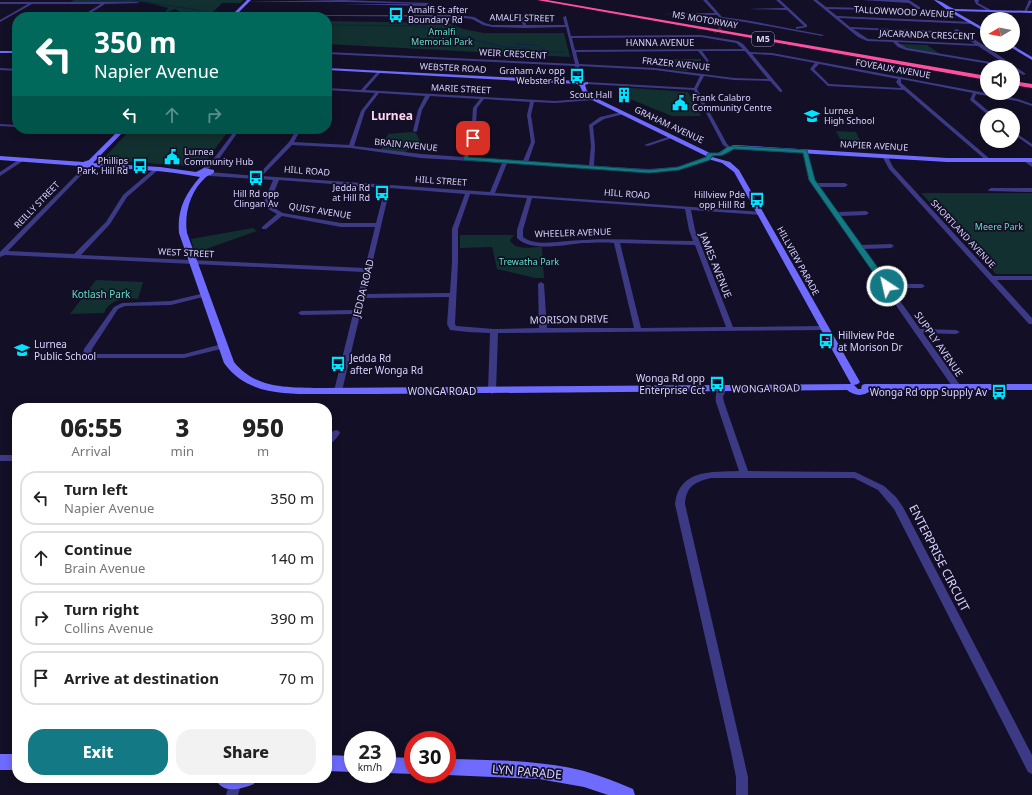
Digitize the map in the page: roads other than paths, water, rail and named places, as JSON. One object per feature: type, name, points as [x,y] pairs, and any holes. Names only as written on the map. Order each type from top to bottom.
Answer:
[{"type":"highway","name":"M5 MOTORWAY","points":[[539,0],[980,76]]},
{"type":"highway","name":"M5 MOTORWAY","points":[[550,0],[980,76]]},
{"type":"highway","points":[[1020,83],[1032,85]]},
{"type":"street","points":[[705,0],[720,18],[816,33]]},
{"type":"street","points":[[778,0],[806,26],[822,36]]},
{"type":"street","name":"JACARANDA CRESCENT","points":[[815,0],[859,36],[870,42],[980,45]]},
{"type":"street","points":[[825,8],[920,10],[919,7],[909,1],[864,0]]},
{"type":"street","points":[[936,0],[980,28]]},
{"type":"street","points":[[977,0],[977,3],[989,10]]},
{"type":"street","points":[[237,12],[248,1],[342,2],[427,3],[426,5],[342,2]]},
{"type":"street","points":[[1026,12],[1031,1]]},
{"type":"street","points":[[332,17],[342,2]]},
{"type":"street","points":[[0,3],[137,3]]},
{"type":"street","points":[[16,12],[32,3]]},
{"type":"street","points":[[90,12],[103,3]]},
{"type":"street","points":[[750,9],[788,9]]},
{"type":"street","points":[[953,11],[989,10],[1032,12]]},
{"type":"street","points":[[0,21],[12,14]]},
{"type":"street","name":"AMALFI STREET","points":[[334,14],[460,16],[473,18],[482,24],[492,26],[568,26]]},
{"type":"street","points":[[511,14],[523,19],[525,27]]},
{"type":"street","points":[[664,14],[717,14]]},
{"type":"street","name":"GRAHAM AVENUE","points":[[565,17],[585,92],[594,99],[622,113],[714,156]]},
{"type":"street","name":"TALLOWWOOD AVENUE","points":[[836,17],[972,23]]},
{"type":"street","points":[[723,27],[722,20],[724,19]]},
{"type":"street","points":[[942,21],[980,44]]},
{"type":"street","points":[[790,28],[806,26]]},
{"type":"street","points":[[850,28],[961,33]]},
{"type":"street","points":[[699,36],[702,34],[712,33],[716,38]]},
{"type":"street","points":[[570,37],[699,36],[740,43],[781,91]]},
{"type":"street","points":[[894,42],[906,49],[980,62]]},
{"type":"street","name":"HANNA AVENUE","points":[[573,51],[748,52]]},
{"type":"street","points":[[700,51],[707,60]]},
{"type":"street","points":[[0,52],[12,52]]},
{"type":"street","name":"FOVEAUX AVENUE","points":[[748,52],[772,54],[976,92],[1018,100],[1032,105]]},
{"type":"street","points":[[992,52],[1004,60]]},
{"type":"street","points":[[1020,52],[1032,59]]},
{"type":"street","name":"WEIR CRESCENT","points":[[332,53],[577,65]]},
{"type":"street","points":[[818,63],[812,69],[828,86],[904,89]]},
{"type":"street","name":"FRAZER AVENUE","points":[[577,65],[655,69],[734,79],[772,80]]},
{"type":"street","points":[[0,69],[12,70]]},
{"type":"street","name":"WEBSTER ROAD","points":[[332,69],[695,89]]},
{"type":"street","points":[[1020,71],[1024,74]]},
{"type":"street","points":[[362,91],[380,72]]},
{"type":"street","points":[[703,75],[695,89],[725,145],[729,148],[725,152],[714,156]]},
{"type":"street","points":[[900,78],[898,83],[904,89],[988,160]]},
{"type":"street","name":"MARIE STREET","points":[[332,89],[565,103],[594,99]]},
{"type":"street","points":[[351,147],[363,111],[378,92]]},
{"type":"street","points":[[976,92],[972,99],[982,108]]},
{"type":"street","points":[[415,131],[420,110],[428,95]]},
{"type":"street","points":[[465,159],[473,138],[475,108],[483,98]]},
{"type":"street","points":[[525,163],[533,142],[529,115],[532,101]]},
{"type":"street","points":[[591,168],[593,146],[591,125],[602,118],[622,113]]},
{"type":"street","points":[[0,125],[11,125]]},
{"type":"street","name":"REILLY STREET","points":[[1,254],[118,134]]},
{"type":"street","name":"WONGA ROAD","points":[[234,134],[214,163],[194,187],[186,201],[181,221],[183,233],[229,363],[235,371],[257,384],[275,389],[338,391],[722,389],[852,384],[852,390],[860,392],[866,390],[865,387],[957,387]]},
{"type":"street","points":[[259,176],[291,143],[296,134]]},
{"type":"street","points":[[646,145],[673,137]]},
{"type":"street","points":[[1020,137],[1032,146]]},
{"type":"street","name":"BRAIN AVENUE","points":[[291,143],[351,147],[421,156],[649,171],[679,168],[714,156]]},
{"type":"street","name":"NAPIER AVENUE","points":[[729,148],[806,151],[948,160],[1029,160]]},
{"type":"street","name":"SUPPLY AVENUE","points":[[806,151],[809,161],[810,174],[816,185],[957,387]]},
{"type":"street","name":"HILLVIEW PARADE","points":[[714,156],[730,164],[737,171],[825,328],[852,384]]},
{"type":"street","name":"SHORTLAND AVENUE","points":[[885,156],[894,172],[1032,322]]},
{"type":"street","name":"HILL ROAD","points":[[0,158],[388,186]]},
{"type":"street","points":[[0,174],[22,159]]},
{"type":"street","points":[[1029,160],[1032,165]]},
{"type":"street","points":[[492,194],[505,162]]},
{"type":"street","points":[[75,257],[108,223],[125,196],[156,169]]},
{"type":"street","name":"QUIST AVENUE","points":[[277,178],[267,202],[270,208],[281,214],[341,225],[379,226]]},
{"type":"street","points":[[816,185],[845,185]]},
{"type":"street","name":"HILL STREET","points":[[388,186],[492,194]]},
{"type":"street","name":"JEDDA ROAD","points":[[338,391],[388,186]]},
{"type":"street","points":[[991,190],[1032,190]]},
{"type":"street","name":"MORISON DRIVE","points":[[468,192],[455,229],[451,324],[453,328],[494,331],[825,328]]},
{"type":"street","name":"HILL ROAD","points":[[492,194],[761,213]]},
{"type":"street","name":"WHEELER AVENUE","points":[[530,196],[520,230],[521,241],[550,244],[616,240],[666,244],[696,243]]},
{"type":"street","name":"JAMES AVENUE","points":[[688,208],[689,223],[730,328]]},
{"type":"street","points":[[836,214],[866,213]]},
{"type":"street","points":[[264,228],[281,214]]},
{"type":"street","points":[[616,240],[638,329]]},
{"type":"street","points":[[859,247],[891,246]]},
{"type":"street","name":"WEST STREET","points":[[1,254],[368,270]]},
{"type":"street","points":[[991,278],[1032,278]]},
{"type":"street","points":[[541,284],[543,330]]},
{"type":"street","points":[[887,286],[922,286]]},
{"type":"street","points":[[205,295],[171,303],[124,304],[116,308],[88,348],[87,354],[96,356],[184,356],[222,346]]},
{"type":"street","points":[[362,296],[452,295]]},
{"type":"street","points":[[301,313],[358,312]]},
{"type":"street","points":[[492,391],[494,331]]},
{"type":"street","points":[[918,331],[956,332]]},
{"type":"street","points":[[957,387],[1032,386]]},
{"type":"street","points":[[722,389],[719,397],[720,402],[744,474]]},
{"type":"street","points":[[332,437],[336,433]]},
{"type":"street","points":[[0,458],[12,458]]},
{"type":"street","name":"ENTERPRISE CIRCUIT","points":[[742,795],[742,777],[737,752],[680,500],[683,488],[694,479],[711,475],[849,474],[873,483],[888,494],[901,514],[1032,768]]},
{"type":"street","points":[[0,762],[12,762]]},
{"type":"street","points":[[332,763],[344,764]]},
{"type":"street","name":"LYN PARADE","points":[[456,767],[540,771],[567,775],[596,782],[627,795]]},
{"type":"waterway","points":[[87,0],[126,0]]},
{"type":"waterway","points":[[134,0],[198,10],[200,12]]},
{"type":"waterway","points":[[332,25],[420,26],[503,47],[517,47],[541,52],[566,52]]},
{"type":"waterway","points":[[516,44],[536,45],[548,51]]},
{"type":"tunnel","points":[[714,32],[721,28]]},
{"type":"place","name":"Amalfi St after Boundary Rd","points":[[396,15]]},
{"type":"place","name":"Graham Av opp Webster Rd","points":[[577,76]]},
{"type":"place","name":"Scout Hall","points":[[624,95]]},
{"type":"place","name":"Frank Calabro Community Centre","points":[[680,103]]},
{"type":"place","name":"Lurnea High School","points":[[812,116]]},
{"type":"place","name":"Lurnea Community Hub","points":[[172,157]]},
{"type":"place","name":"Phillips Park, Hill Rd","points":[[140,166]]},
{"type":"place","name":"Hill Rd opp Clingan Av","points":[[256,178]]},
{"type":"place","name":"Jedda Rd at Hill Rd","points":[[382,193]]},
{"type":"place","name":"Hillview Pde opp Hill Rd","points":[[757,200]]},
{"type":"place","name":"Hillview Pde at Morison Dr","points":[[826,341]]},
{"type":"place","name":"Lurnea Public School","points":[[22,350]]},
{"type":"place","name":"Jedda Rd after Wonga Rd","points":[[338,364]]},
{"type":"place","name":"Wonga Rd opp Enterprise Cct","points":[[717,384]]},
{"type":"place","name":"Wonga Rd opp Supply Av","points":[[999,392]]},
{"type":"district","name":"Lurnea","points":[[392,116]]},
{"type":"park label","name":"Amalfi Memorial Park","points":[[442,38]]},
{"type":"park label","name":"Meere Park","points":[[999,227]]},
{"type":"park label","name":"Trewatha Park","points":[[529,262]]},
{"type":"park label","name":"Kotlash Park","points":[[101,294]]}]
